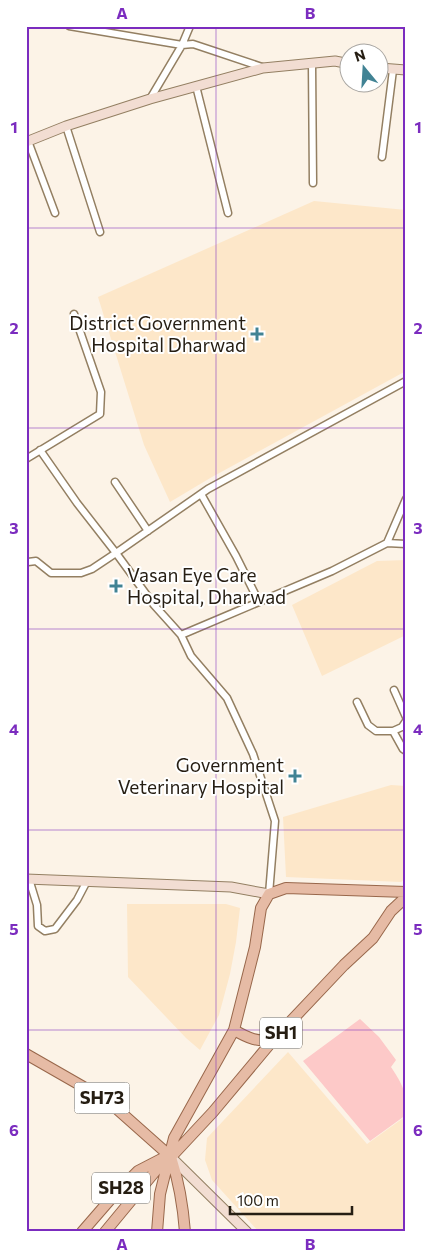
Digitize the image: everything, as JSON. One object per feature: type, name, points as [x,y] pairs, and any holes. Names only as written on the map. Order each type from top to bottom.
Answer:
[{"type":"main road","points":[[156,1232],[160,1194],[174,1138],[234,1030],[255,947],[261,908],[269,894],[286,888],[406,892]]},
{"type":"main road","name":"SH1","points":[[170,1156],[213,1112],[274,1039],[344,965],[373,938],[391,911],[406,897]]},
{"type":"main road","points":[[234,1030],[251,1040],[264,1042],[274,1039]]},
{"type":"main road","name":"SH73","points":[[26,1054],[108,1101],[170,1156]]},
{"type":"main road","points":[[170,1156],[177,1174],[183,1206],[185,1232]]},
{"type":"main road","name":"SH28","points":[[82,1232],[138,1171],[170,1156]]},
{"type":"main road","name":"SH28","points":[[105,1232],[170,1156]]},
{"type":"street","points":[[69,26],[182,45],[193,44],[263,68]]},
{"type":"street","points":[[150,100],[182,45],[190,26]]},
{"type":"street","points":[[55,213],[27,141],[66,126],[150,100],[263,68],[340,63]]},
{"type":"street","points":[[312,64],[313,183]]},
{"type":"street","points":[[390,70],[406,70]]},
{"type":"street","points":[[382,157],[393,70]]},
{"type":"street","points":[[196,86],[228,213]]},
{"type":"street","points":[[66,126],[100,232]]},
{"type":"street","points":[[26,459],[100,414],[101,392],[74,314]]},
{"type":"street","points":[[28,562],[36,561],[51,573],[81,573],[92,569],[201,494],[406,381]]},
{"type":"street","points":[[40,450],[77,503],[154,605],[181,636],[191,656],[227,698],[254,754],[275,821],[269,894],[231,887],[87,881],[28,879],[37,905],[38,926],[45,931],[56,929],[77,900],[87,881]]},
{"type":"street","points":[[114,482],[148,530]]},
{"type":"street","points":[[201,494],[236,556],[259,602]]},
{"type":"street","points":[[387,543],[406,499]]},
{"type":"street","points":[[181,636],[332,571],[387,543],[406,544]]},
{"type":"street","points":[[357,702],[368,725],[376,731],[393,731],[402,727],[406,719],[394,690]]},
{"type":"street","points":[[393,731],[406,751]]},
{"type":"street","points":[[170,1156],[247,1232]]},
{"type":"shaded area","name":"District Government Hospital Dharwad","points":[[314,201],[406,210],[406,371],[170,502],[144,445],[98,297]]},
{"type":"shaded area","points":[[406,560],[406,635],[322,676],[292,605],[377,561]]},
{"type":"shaded area","points":[[391,785],[406,786],[406,878],[401,882],[286,877],[283,817]]},
{"type":"shaded area","points":[[127,904],[226,904],[240,908],[230,974],[219,1015],[200,1050],[186,1038],[128,977]]},
{"type":"shaded area","points":[[360,1019],[379,1037],[396,1060],[391,1067],[405,1095],[406,1115],[370,1141],[303,1061]]},
{"type":"shaded area","points":[[288,1052],[367,1144],[406,1116],[406,1232],[259,1232],[212,1180],[205,1160],[207,1138]]},
{"type":"place","name":"District Government Hospital Dharwad","points":[[257,334]]},
{"type":"place","name":"Vasan Eye Care Hospital, Dharwad","points":[[116,586]]},
{"type":"place","name":"Government Veterinary Hospital","points":[[295,776]]}]
